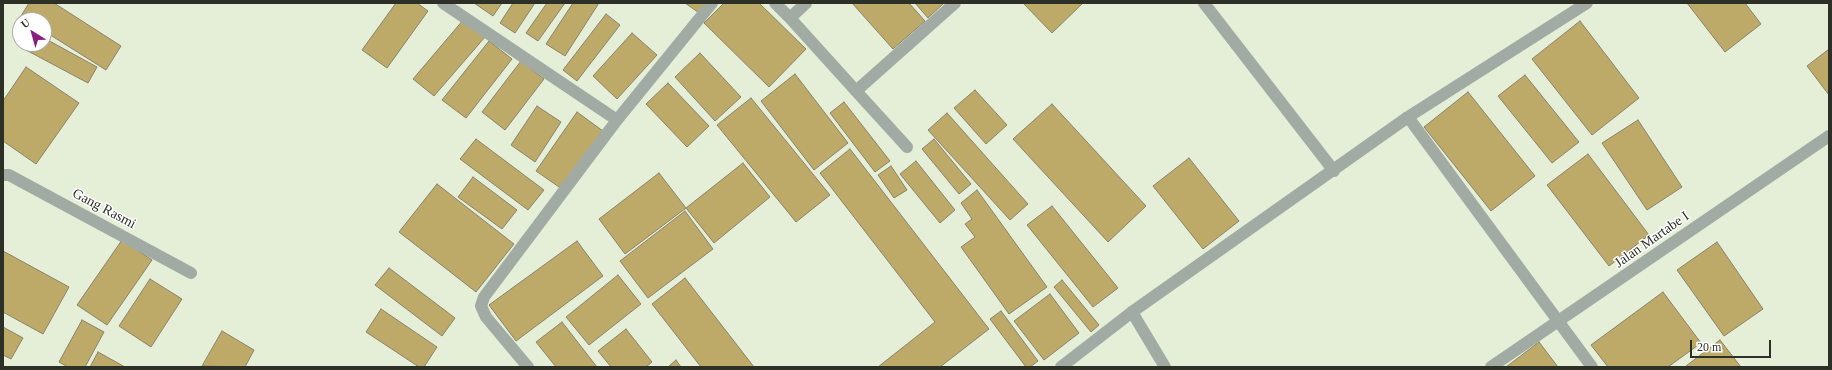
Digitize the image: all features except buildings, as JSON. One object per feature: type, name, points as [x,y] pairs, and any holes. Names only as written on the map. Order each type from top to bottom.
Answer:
[{"type":"street","points":[[443,3],[617,120]]},
{"type":"street","points":[[528,367],[486,317],[480,306],[484,297],[617,120],[712,3]]},
{"type":"street","points":[[775,3],[907,147]]},
{"type":"street","points":[[790,18],[806,3]]},
{"type":"street","points":[[856,91],[955,3]]},
{"type":"street","points":[[1204,3],[1334,171]]},
{"type":"street","points":[[1069,364],[1132,312],[1334,171],[1408,117],[1587,3]]},
{"type":"street","points":[[1408,117],[1592,367]]},
{"type":"street","name":"Jalan Martabe I","points":[[1492,367],[1829,136]]},
{"type":"street","name":"Gang Rasmi","points":[[3,174],[9,175],[191,272]]},
{"type":"street","points":[[1132,312],[1166,367]]}]
